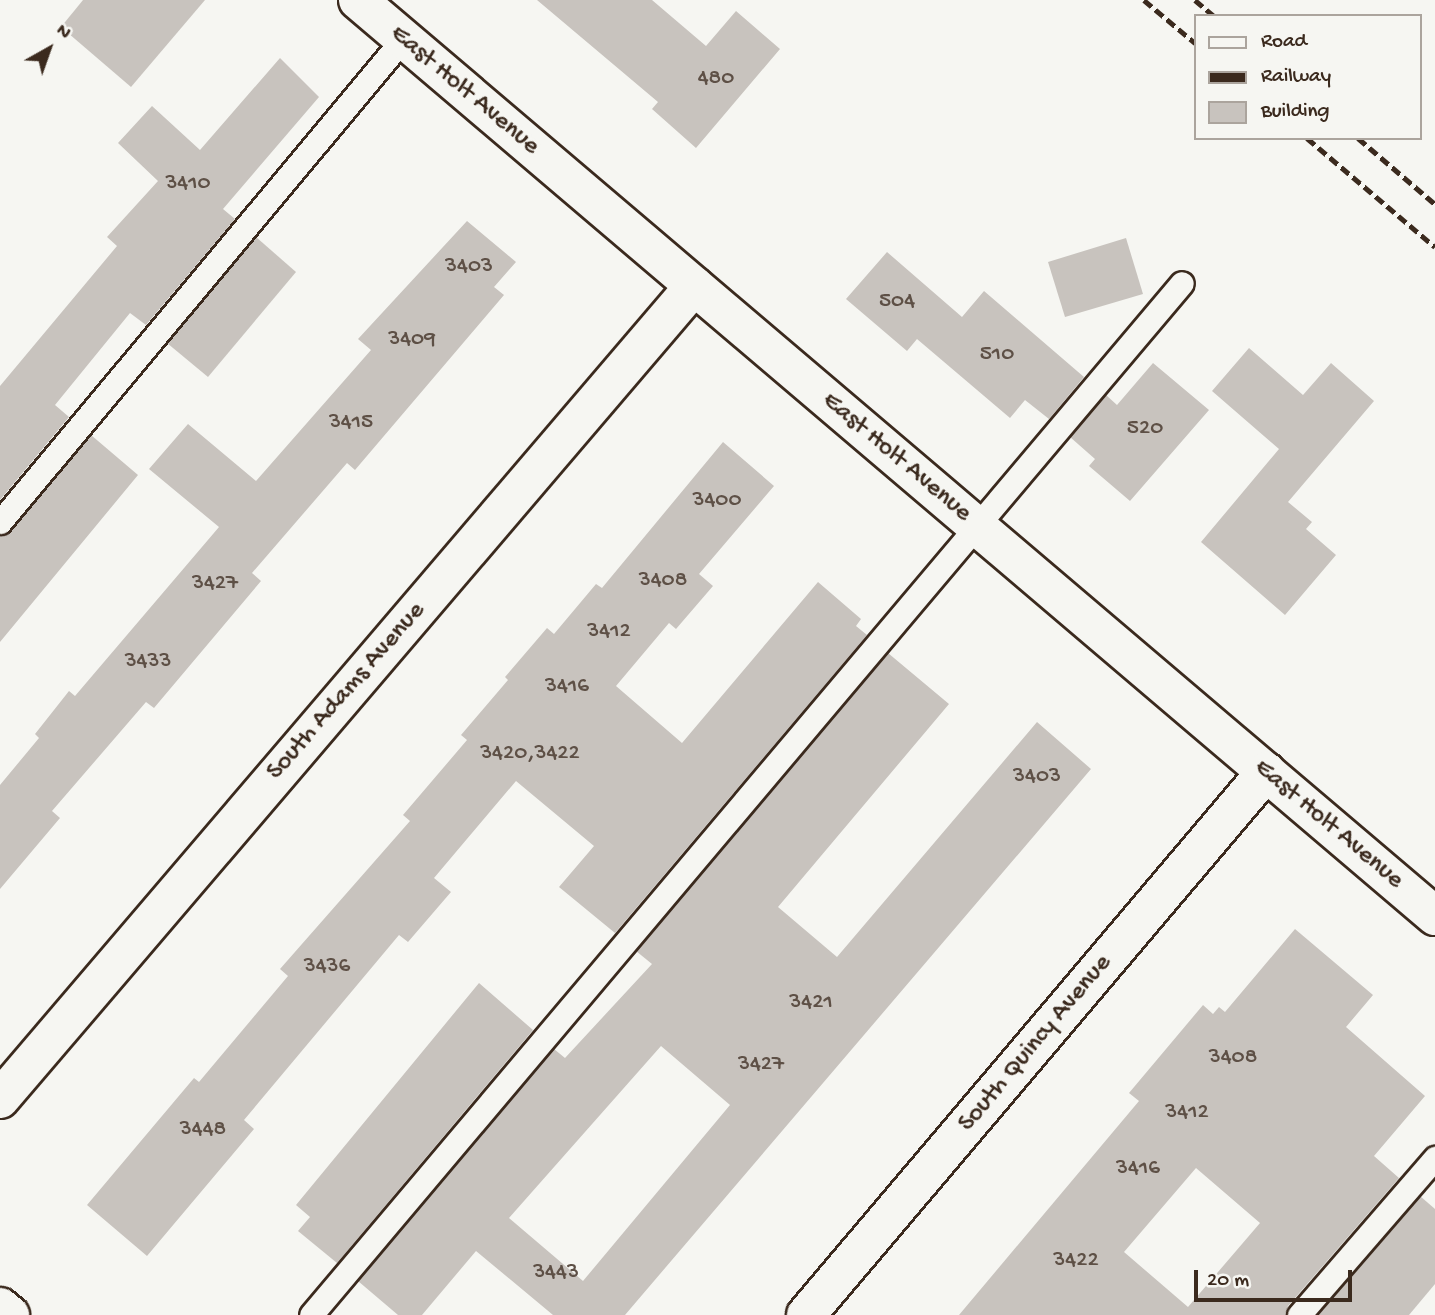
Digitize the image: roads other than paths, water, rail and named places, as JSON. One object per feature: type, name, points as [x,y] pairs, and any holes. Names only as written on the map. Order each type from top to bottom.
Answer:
[{"type":"street","name":"East Holt Avenue","points":[[358,0],[1435,916]]},
{"type":"street","name":"South Adams Avenue","points":[[0,1099],[694,286]]},
{"type":"street","name":"South Quincy Avenue","points":[[806,1315],[1266,772]]},
{"type":"street","points":[[0,1307],[10,1315]]},
{"type":"lane","points":[[0,522],[403,39]]},
{"type":"lane","points":[[311,1315],[1182,283]]},
{"type":"lane","points":[[1300,1315],[1435,1158]]},
{"type":"railway","points":[[1144,0],[1194,42]]},
{"type":"railway","points":[[1195,0],[1212,14]]},
{"type":"railway","points":[[1309,140],[1435,247]]},
{"type":"railway","points":[[1360,140],[1435,204]]}]
